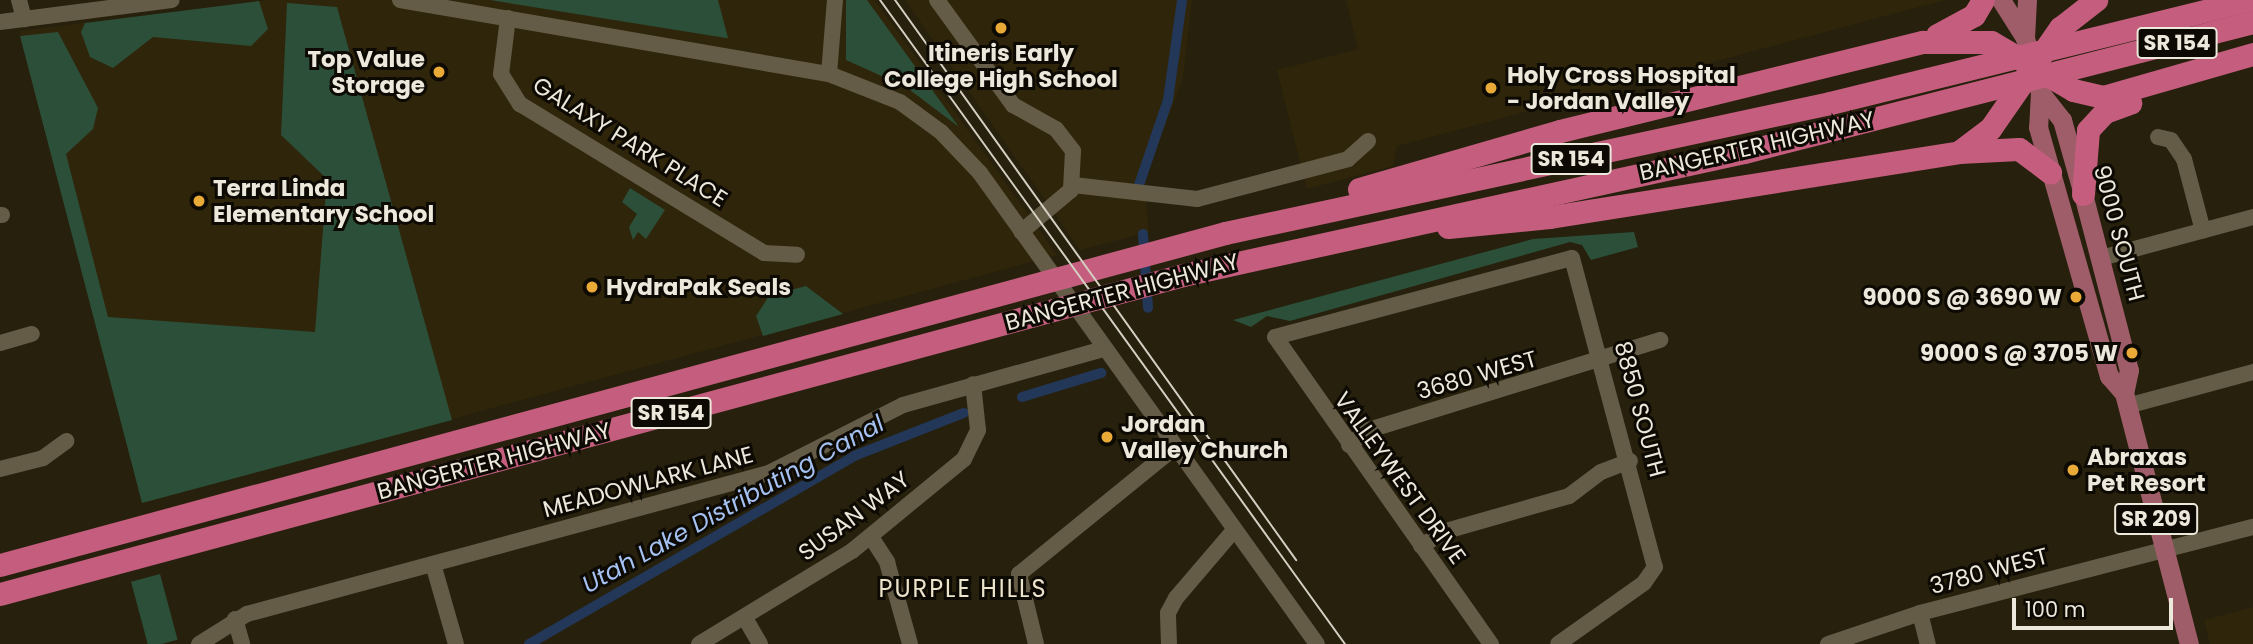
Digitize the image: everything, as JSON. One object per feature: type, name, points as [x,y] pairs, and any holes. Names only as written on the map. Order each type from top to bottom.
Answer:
[{"type":"highway","points":[[1923,42],[1974,15],[1983,0]]},
{"type":"highway","points":[[1959,152],[1990,129],[2034,70],[2060,28],[2096,0]]},
{"type":"highway","name":"BANGERTER HIGHWAY","points":[[0,565],[1253,228],[1979,68],[2248,0]]},
{"type":"highway","name":"BANGERTER HIGHWAY","points":[[0,594],[1343,236],[1744,152],[2101,63],[2253,22]]},
{"type":"highway","points":[[1253,228],[1275,212],[1560,131],[1923,42],[1976,37],[2034,70],[2103,97],[2253,54]]},
{"type":"highway","points":[[2083,194],[2083,149],[2096,120],[2215,65]]},
{"type":"highway","points":[[1343,236],[1550,217],[1959,152],[2019,149],[2050,172]]},
{"type":"main road","name":"9000 SOUTH","points":[[2001,0],[2025,38],[2040,92],[2038,127],[2050,172],[2109,376],[2125,400],[2189,644]]},
{"type":"main road","name":"9000 SOUTH","points":[[2025,38],[2027,0]]},
{"type":"main road","name":"9000 SOUTH","points":[[2040,92],[2062,120],[2101,258],[2129,370],[2125,400]]},
{"type":"street","points":[[19,0],[24,19]]},
{"type":"street","points":[[0,22],[172,0]]},
{"type":"street","points":[[400,0],[829,74],[900,102],[941,132],[1021,232],[1317,644]]},
{"type":"street","points":[[829,74],[835,0]]},
{"type":"street","points":[[937,0],[1013,105],[1066,140],[1074,158],[1073,185],[1061,203],[1021,232]]},
{"type":"street","name":"GALAXY PARK PLACE","points":[[508,18],[501,74],[520,104],[764,253],[797,255]]},
{"type":"street","points":[[2158,137],[2171,141],[2184,159],[2203,231]]},
{"type":"street","points":[[1073,185],[1198,199],[1348,159],[1368,141]]},
{"type":"street","points":[[2101,258],[2253,217]]},
{"type":"street","name":"VALLEYWEST DRIVE","points":[[1491,644],[1275,337],[1572,258]]},
{"type":"street","name":"8850 SOUTH","points":[[1558,644],[1652,572],[1654,554],[1602,355],[1572,258]]},
{"type":"street","points":[[0,343],[32,334]]},
{"type":"street","name":"3680 WEST","points":[[1349,445],[1370,430],[1542,382],[1602,355],[1660,340]]},
{"type":"street","name":"MEADOWLARK LANE","points":[[199,644],[235,619],[769,473],[876,416],[973,384],[1104,349]]},
{"type":"street","points":[[2125,400],[2253,372]]},
{"type":"street","name":"SUSAN WAY","points":[[699,644],[745,618],[871,537],[970,451],[979,416],[973,384]]},
{"type":"street","points":[[0,469],[43,458],[66,442]]},
{"type":"street","points":[[1036,644],[1019,574],[1175,447]]},
{"type":"street","points":[[1421,546],[1446,531],[1556,501],[1630,461]]},
{"type":"street","name":"3780 WEST","points":[[1828,644],[1920,613],[2253,527]]},
{"type":"street","points":[[1168,644],[1168,613],[1176,598],[1234,530]]},
{"type":"street","points":[[871,537],[887,562],[909,644]]},
{"type":"street","points":[[433,564],[456,644]]},
{"type":"street","points":[[1920,613],[1928,644]]},
{"type":"street","points":[[745,618],[760,644]]},
{"type":"street","points":[[235,619],[242,644]]},
{"type":"shaded area","points":[[268,0],[875,0],[1057,255],[142,503],[19,31]]},
{"type":"shaded area","points":[[905,0],[1192,0],[1183,78],[1144,182],[1149,232],[1080,250]]},
{"type":"shaded area","name":"Holy Cross Hospital - Jordan Valley","points":[[1346,0],[1945,0],[1397,146],[1393,166],[1307,189],[1277,70],[1358,49]]},
{"type":"shaded area","points":[[2253,607],[2253,644],[2210,644],[2204,620]]},
{"type":"green space","points":[[490,0],[718,0],[728,38],[726,38]]},
{"type":"green space","points":[[846,0],[867,0],[959,127],[906,87],[846,60]]},
{"type":"green space","points":[[259,1],[268,29],[251,46],[153,37],[113,68],[90,57],[81,32],[85,23]]},
{"type":"green space","points":[[287,3],[337,7],[452,420],[142,503],[20,36],[58,32],[98,108],[93,129],[66,154],[108,317],[315,332],[327,179],[281,135]]},
{"type":"green space","points":[[630,188],[665,210],[646,239],[638,232],[633,240],[629,227],[637,214],[622,202]]},
{"type":"green space","points":[[1634,232],[1638,247],[1591,260],[1582,245],[1570,242],[1290,321],[1267,316],[1251,327],[1233,320],[1533,239]]},
{"type":"green space","points":[[778,282],[791,290],[806,286],[843,314],[763,336],[756,316]]},
{"type":"green space","points":[[160,574],[178,640],[148,644],[131,582]]},
{"type":"waterway","name":"Utah Lake Distributing Canal","points":[[1139,185],[1168,100],[1182,0]]},
{"type":"waterway","name":"Utah Lake Distributing Canal","points":[[1143,234],[1148,308]]},
{"type":"waterway","name":"Utah Lake Distributing Canal","points":[[1022,397],[1101,373]]},
{"type":"waterway","name":"Utah Lake Distributing Canal","points":[[529,644],[854,456],[964,413]]},
{"type":"tram line","points":[[880,0],[1345,644]]},
{"type":"tram line","points":[[895,0],[1296,560]]},
{"type":"place","name":"Itineris Early College High School","points":[[1001,28]]},
{"type":"place","name":"Top Value Storage","points":[[439,72]]},
{"type":"place","name":"Holy Cross Hospital - Jordan Valley","points":[[1491,88]]},
{"type":"place","name":"Terra Linda Elementary School","points":[[199,201]]},
{"type":"place","name":"HydraPak Seals","points":[[592,287]]},
{"type":"place","name":"9000 S @ 3690 W","points":[[2076,297]]},
{"type":"place","name":"9000 S @ 3705 W","points":[[2132,353]]},
{"type":"place","name":"Jordan Valley Church","points":[[1107,437]]},
{"type":"place","name":"Abraxas Pet Resort","points":[[2073,470]]},
{"type":"district","name":"PURPLE HILLS","points":[[963,589]]}]
